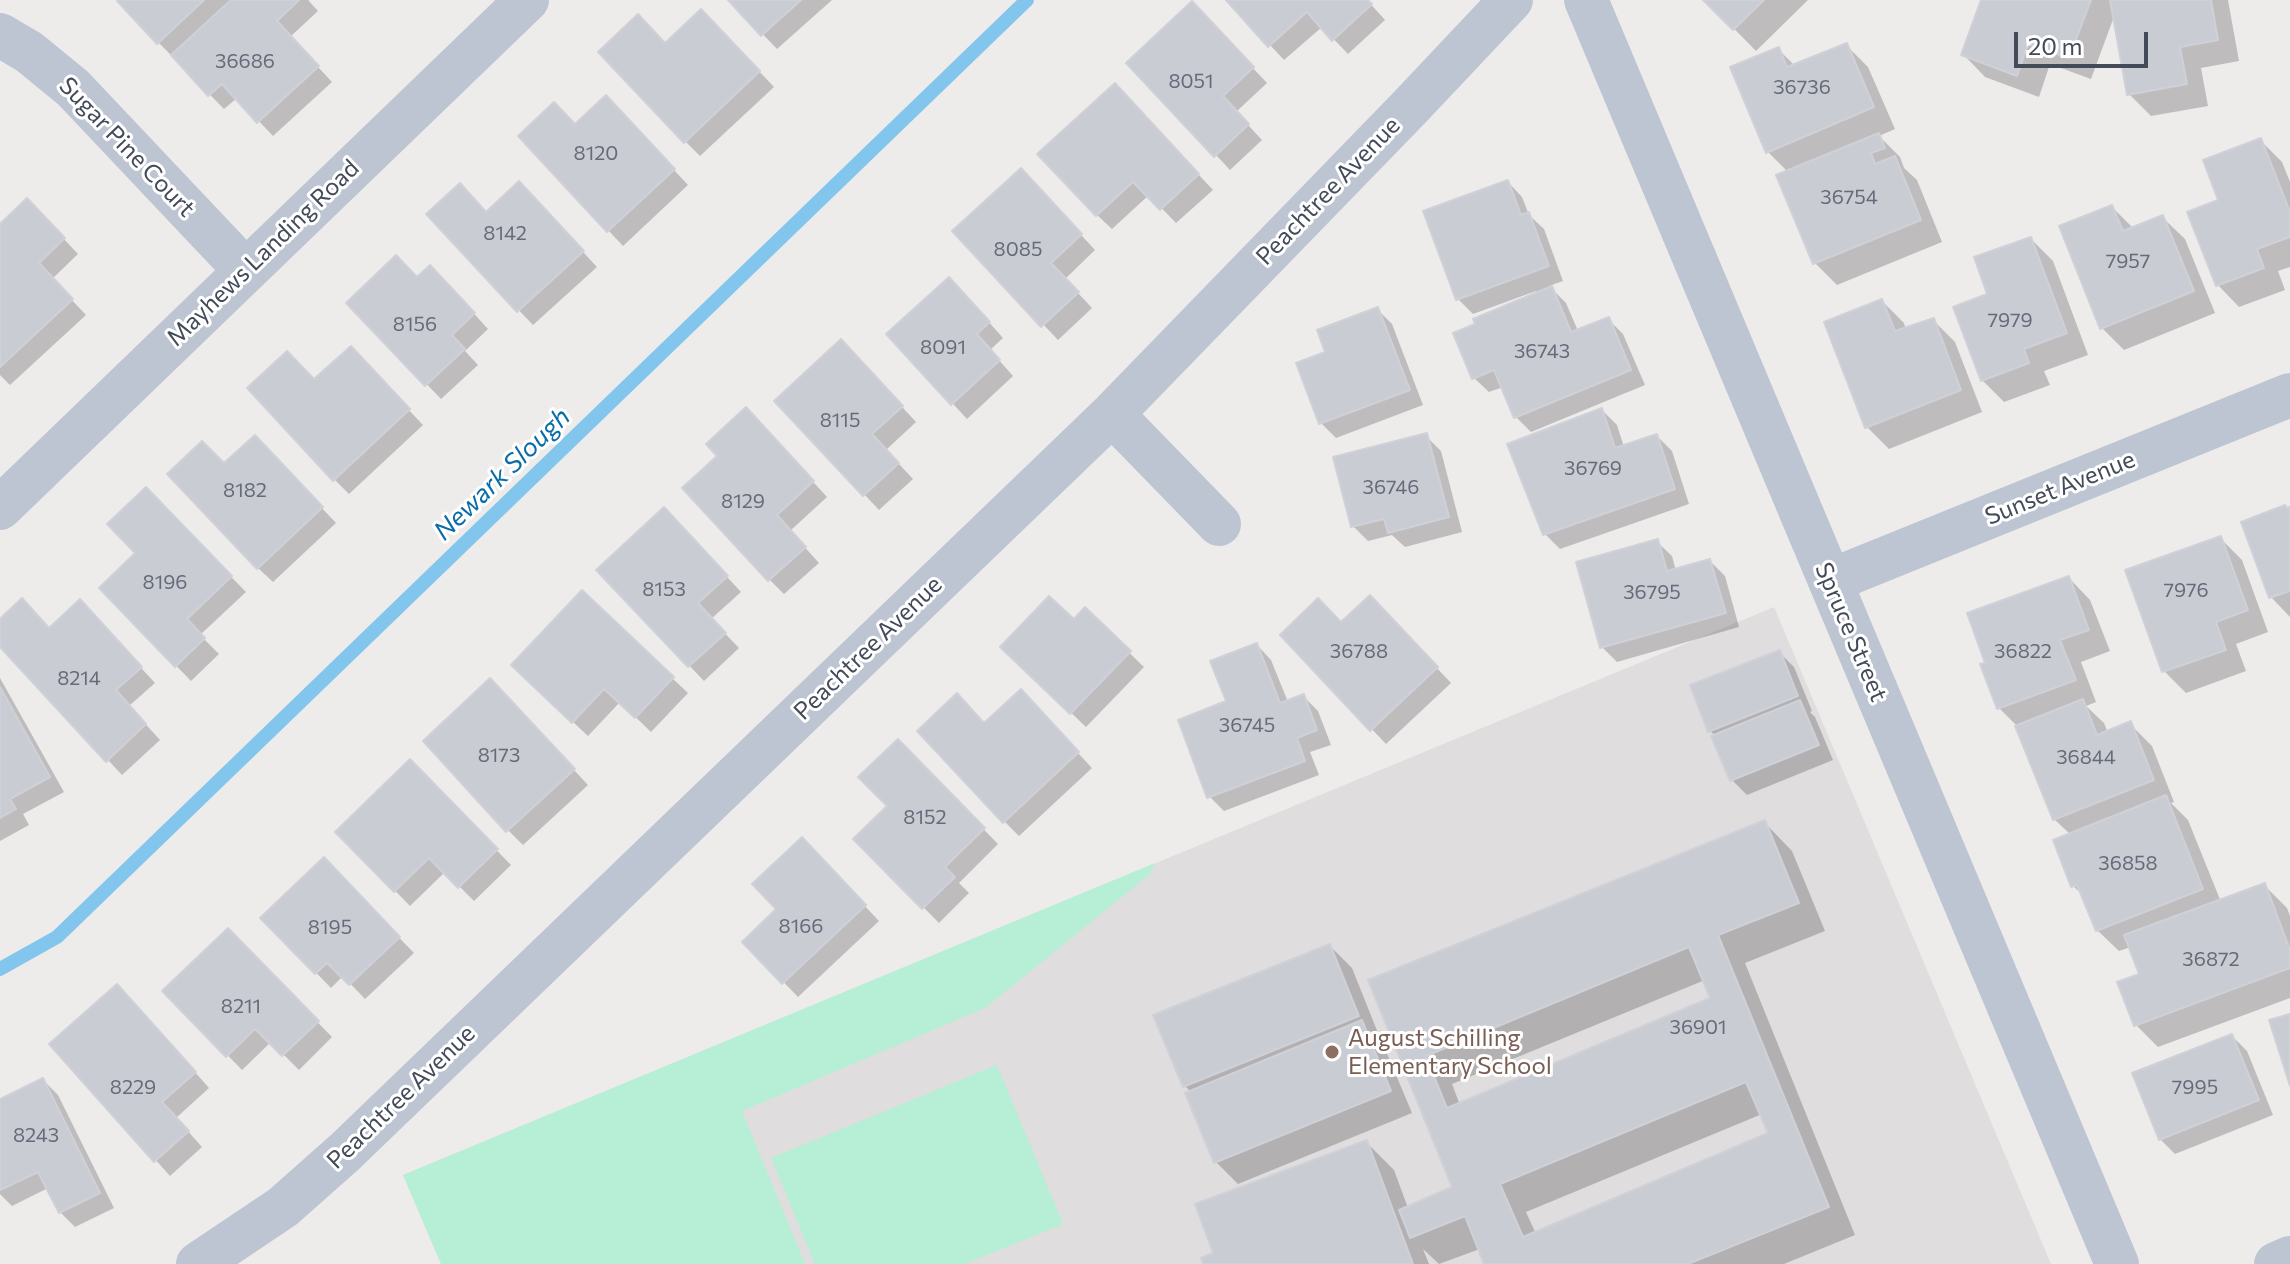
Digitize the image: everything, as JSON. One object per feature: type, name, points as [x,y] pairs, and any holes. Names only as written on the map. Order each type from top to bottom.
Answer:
[{"type":"street","name":"Mayhews Landing Road","points":[[0,508],[527,0]]},
{"type":"street","name":"Peachtree Avenue","points":[[198,1264],[283,1207],[345,1152],[1112,414],[1511,0]]},
{"type":"street","name":"Spruce Street","points":[[1586,0],[2117,1264]]},
{"type":"street","name":"Sugar Pine Court","points":[[0,35],[29,52],[73,88],[245,270]]},
{"type":"street","name":"Sunset Avenue","points":[[1830,581],[2290,395]]},
{"type":"street","points":[[1112,414],[1219,524]]},
{"type":"street","points":[[2276,1264],[2290,1258]]},
{"type":"shaded area","name":"August Schilling Elementary School","points":[[1774,607],[2051,1264],[441,1264],[403,1175]]},
{"type":"green space","points":[[1155,863],[1149,875],[985,1008],[742,1111],[805,1264],[441,1264],[403,1175]]},
{"type":"green space","points":[[997,1065],[1063,1224],[965,1264],[815,1264],[771,1158]]},
{"type":"building","points":[[119,0],[204,0],[157,44]]},
{"type":"building","points":[[231,0],[299,0],[277,21],[319,66],[257,123],[222,84],[208,96],[171,55]]},
{"type":"building","points":[[728,0],[801,0],[761,36]]},
{"type":"building","points":[[1226,0],[1368,0],[1372,4],[1332,41],[1307,12],[1268,47]]},
{"type":"building","points":[[1703,0],[1764,0],[1733,30]]},
{"type":"building","points":[[1981,0],[2091,0],[2069,58],[2028,44],[2017,76],[1961,55]]},
{"type":"building","points":[[2110,0],[2211,0],[2218,40],[2180,47],[2187,84],[2127,95]]},
{"type":"building","points":[[1192,1],[1254,67],[1223,96],[1249,124],[1214,157],[1126,63]]},
{"type":"building","points":[[701,9],[760,71],[684,143],[598,52],[638,14],[665,43]]},
{"type":"building","points":[[1847,43],[1874,107],[1766,153],[1730,67],[1779,47],[1787,67]]},
{"type":"building","points":[[1115,83],[1199,174],[1160,210],[1133,182],[1096,216],[1037,154]]},
{"type":"building","points":[[606,95],[675,169],[607,232],[518,136],[554,102],[575,124]]},
{"type":"building","points":[[1879,133],[1885,148],[1871,153],[1875,164],[1895,156],[1921,220],[1813,264],[1776,175]]},
{"type":"building","points":[[2261,138],[2290,212],[2290,237],[2257,249],[2264,268],[2216,286],[2187,212],[2218,200],[2203,160]]},
{"type":"building","points":[[1021,168],[1082,234],[1051,263],[1079,292],[1041,327],[952,231]]},
{"type":"building","points":[[1508,180],[1521,215],[1529,212],[1549,266],[1456,300],[1423,211]]},
{"type":"building","points":[[519,181],[584,251],[517,312],[426,214],[460,183],[486,212]]},
{"type":"building","points":[[27,198],[65,238],[39,263],[73,299],[0,367],[0,224]]},
{"type":"building","points":[[2112,205],[2123,231],[2163,215],[2194,291],[2100,329],[2059,226]]},
{"type":"building","points":[[2031,237],[2067,333],[2024,349],[2029,363],[1981,381],[1953,307],[1987,294],[1974,257]]},
{"type":"building","points":[[396,255],[417,277],[430,265],[475,313],[452,335],[465,349],[425,386],[346,303]]},
{"type":"building","points":[[949,277],[990,322],[977,334],[1000,360],[951,405],[886,334]]},
{"type":"building","points":[[1552,286],[1571,332],[1609,317],[1631,370],[1514,418],[1494,370],[1472,379],[1453,333],[1475,324],[1473,319]]},
{"type":"building","points":[[1882,299],[1895,331],[1934,318],[1961,390],[1865,428],[1824,322]]},
{"type":"building","points":[[1378,307],[1410,390],[1319,424],[1296,363],[1325,352],[1317,330]]},
{"type":"building","points":[[841,339],[903,406],[872,434],[899,463],[863,496],[774,401]]},
{"type":"building","points":[[351,346],[410,409],[333,481],[247,388],[287,351],[314,379]]},
{"type":"building","points":[[746,407],[814,481],[777,515],[806,547],[768,581],[682,488],[717,456],[706,444]]},
{"type":"building","points":[[1602,408],[1615,448],[1657,434],[1675,489],[1543,535],[1507,444]]},
{"type":"building","points":[[1427,433],[1449,517],[1388,533],[1384,519],[1351,527],[1333,457]]},
{"type":"building","points":[[255,435],[323,507],[257,569],[167,474],[202,441],[224,463]]},
{"type":"building","points":[[146,487],[232,576],[187,619],[205,638],[175,667],[99,588],[135,553],[107,524]]},
{"type":"building","points":[[2285,505],[2290,507],[2290,591],[2269,598],[2241,522]]},
{"type":"building","points":[[664,507],[728,576],[698,603],[726,633],[688,667],[596,570]]},
{"type":"building","points":[[2221,536],[2248,610],[2216,622],[2226,650],[2162,672],[2125,570]]},
{"type":"building","points":[[1658,539],[1667,571],[1710,559],[1726,613],[1600,648],[1576,562]]},
{"type":"building","points":[[2069,576],[2089,630],[2060,640],[2076,680],[1997,709],[1980,664],[1985,663],[1967,613]]},
{"type":"building","points":[[582,590],[674,677],[635,718],[604,689],[572,723],[511,665]]},
{"type":"building","points":[[1370,595],[1438,667],[1370,731],[1280,635],[1318,598],[1341,622]]},
{"type":"building","points":[[1049,596],[1074,619],[1085,607],[1131,651],[1070,714],[1000,647]]},
{"type":"building","points":[[22,598],[49,628],[80,599],[142,667],[116,690],[146,724],[106,762],[0,647],[0,619]]},
{"type":"building","points":[[1257,643],[1280,703],[1304,694],[1317,730],[1297,738],[1305,761],[1207,798],[1178,720],[1226,701],[1210,661]]},
{"type":"building","points":[[1780,650],[1798,696],[1708,732],[1690,685]]},
{"type":"building","points":[[490,678],[575,769],[506,832],[423,741]]},
{"type":"building","points":[[0,687],[50,777],[10,799],[16,809],[0,818]]},
{"type":"building","points":[[1021,689],[1079,752],[1003,823],[917,731],[957,693],[984,723]]},
{"type":"building","points":[[2083,699],[2097,735],[2131,721],[2154,780],[2053,820],[2015,726]]},
{"type":"building","points":[[1800,700],[1819,745],[1730,781],[1711,736]]},
{"type":"building","points":[[898,739],[985,828],[945,867],[955,877],[922,909],[853,839],[887,806],[858,777]]},
{"type":"building","points":[[410,759],[498,849],[458,888],[429,858],[394,892],[335,832]]},
{"type":"building","points":[[2166,795],[2203,889],[2096,931],[2077,885],[2071,887],[2053,840]]},
{"type":"building","points":[[1765,820],[1799,903],[1718,935],[1829,1207],[1688,1264],[1484,1264],[1465,1216],[1410,1238],[1399,1210],[1452,1187],[1368,980]],"holes":[[[1689,947],[1710,998],[1447,1108],[1426,1056]],[[1746,1082],[1768,1133],[1523,1237],[1500,1184]]]},
{"type":"building","points":[[802,837],[866,905],[782,984],[742,942],[776,909],[752,884]]},
{"type":"building","points":[[324,857],[400,937],[349,985],[327,963],[315,974],[260,918]]},
{"type":"building","points":[[2265,883],[2290,950],[2290,968],[2134,1026],[2117,982],[2139,974],[2124,935]]},
{"type":"building","points":[[228,928],[319,1021],[282,1056],[255,1029],[226,1057],[162,991]]},
{"type":"building","points":[[1330,944],[1359,1016],[1183,1087],[1153,1015]]},
{"type":"building","points":[[117,984],[196,1072],[162,1102],[189,1131],[154,1162],[49,1044]]},
{"type":"building","points":[[2290,1014],[2290,1086],[2269,1020]]},
{"type":"building","points":[[1362,1020],[1391,1091],[1214,1163],[1185,1093]]},
{"type":"building","points":[[2232,1034],[2259,1100],[2159,1140],[2132,1073]]},
{"type":"building","points":[[43,1078],[100,1193],[59,1213],[38,1172],[0,1190],[0,1099]]},
{"type":"building","points":[[1367,1140],[1413,1264],[1203,1264],[1201,1258],[1213,1253],[1195,1204]]},
{"type":"waterway","name":"Newark Slough","points":[[0,969],[57,937],[1027,0]]},
{"type":"place","name":"August Schilling Elementary School","points":[[1332,1052]]}]
